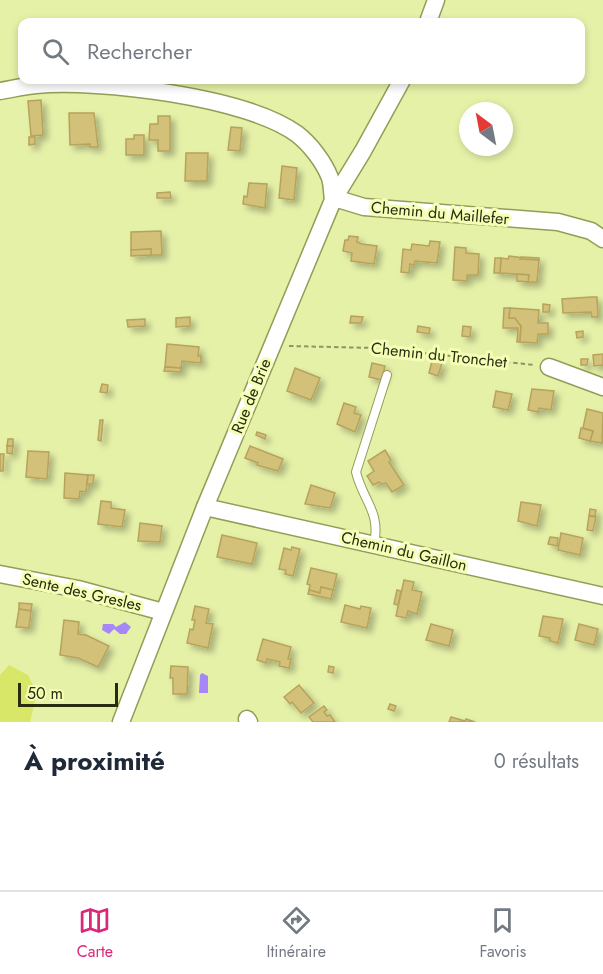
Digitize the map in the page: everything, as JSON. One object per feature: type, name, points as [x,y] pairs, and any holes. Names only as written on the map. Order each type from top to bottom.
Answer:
[{"type":"street","points":[[429,18],[436,0]]},
{"type":"street","name":"Rue de Brie","points":[[121,722],[205,507],[333,200],[400,84]]},
{"type":"street","points":[[0,92],[36,85],[95,85],[178,96],[245,109],[298,134],[315,152],[330,178],[333,200]]},
{"type":"street","name":"Chemin du Maillefer","points":[[333,200],[364,207],[558,222],[591,231],[603,239]]},
{"type":"street","points":[[549,367],[603,387]]},
{"type":"street","name":"Chemin du Gaillon","points":[[205,507],[603,596]]},
{"type":"street","name":"Sente des Gresles","points":[[0,574],[78,589],[163,612]]},
{"type":"lane","points":[[374,545],[377,531],[374,512],[358,481],[356,472],[387,375]]},
{"type":"path","name":"Chemin du Tronchet","points":[[271,345],[375,348],[549,367]]},
{"type":"green space","points":[[9,665],[28,675],[37,693],[30,722],[0,722],[0,675]]},
{"type":"shaded area","points":[[125,622],[131,627],[126,634],[120,634],[114,629],[109,634],[102,630],[103,624],[113,624],[116,627]]},
{"type":"shaded area","points":[[202,673],[208,676],[208,693],[199,693]]},
{"type":"building","points":[[41,100],[43,135],[31,136],[28,101]]},
{"type":"building","points":[[69,113],[94,113],[98,147],[90,147],[90,144],[70,145]]},
{"type":"building","points":[[158,116],[170,116],[170,151],[158,151],[158,140],[149,140],[150,124],[158,124]]},
{"type":"building","points":[[231,127],[242,128],[240,151],[228,150]]},
{"type":"building","points":[[134,135],[144,135],[144,155],[126,155],[126,139],[134,139]]},
{"type":"building","points":[[29,137],[35,137],[35,144],[29,145]]},
{"type":"building","points":[[186,153],[208,153],[207,181],[185,181]]},
{"type":"building","points":[[282,166],[297,168],[294,200],[279,198]]},
{"type":"building","points":[[249,183],[267,184],[265,208],[243,204],[244,196],[247,197]]},
{"type":"building","points":[[170,192],[171,198],[157,198],[157,193]]},
{"type":"building","points":[[161,231],[162,255],[151,255],[151,249],[131,250],[131,232]]},
{"type":"building","points":[[349,236],[358,237],[357,242],[362,244],[377,246],[374,264],[351,261],[352,253],[343,251],[345,240],[348,240]]},
{"type":"building","points":[[430,241],[440,242],[437,263],[415,261],[414,265],[410,264],[409,273],[401,272],[403,249],[411,250],[412,244],[429,246]]},
{"type":"building","points":[[455,247],[466,248],[466,253],[479,254],[478,275],[467,275],[467,281],[453,280]]},
{"type":"building","points":[[151,249],[151,255],[131,256],[131,250]]},
{"type":"building","points":[[509,256],[539,260],[537,282],[528,282],[529,275],[500,273],[501,258],[508,259]]},
{"type":"building","points":[[521,257],[539,258],[539,260],[520,259]]},
{"type":"building","points":[[495,258],[501,258],[500,273],[494,273]]},
{"type":"building","points":[[517,274],[529,275],[528,282],[517,281]]},
{"type":"building","points":[[597,297],[598,317],[592,317],[591,312],[563,313],[562,299]]},
{"type":"building","points":[[543,304],[550,305],[549,312],[543,312]]},
{"type":"building","points":[[504,308],[510,308],[509,318],[515,318],[521,326],[520,342],[517,342],[518,328],[503,328]]},
{"type":"building","points":[[510,308],[539,310],[538,323],[548,323],[548,334],[538,334],[537,343],[520,342],[521,326],[515,318],[509,318]]},
{"type":"building","points":[[351,316],[363,317],[361,323],[350,323]]},
{"type":"building","points":[[190,317],[190,326],[176,327],[176,318]]},
{"type":"building","points":[[145,319],[145,326],[128,327],[127,320]]},
{"type":"building","points":[[418,326],[430,328],[429,334],[417,332]]},
{"type":"building","points":[[463,326],[471,327],[470,337],[462,336]]},
{"type":"building","points":[[583,331],[583,337],[577,338],[576,332]]},
{"type":"building","points":[[167,344],[199,347],[198,356],[201,356],[201,363],[182,361],[181,368],[165,367]]},
{"type":"building","points":[[603,354],[603,365],[594,366],[593,355]]},
{"type":"building","points":[[581,359],[588,359],[587,365],[581,365]]},
{"type":"building","points":[[432,361],[442,363],[438,376],[429,373]]},
{"type":"building","points":[[372,363],[385,366],[382,380],[369,377]]},
{"type":"building","points":[[165,367],[181,368],[181,372],[164,371]]},
{"type":"building","points":[[295,368],[320,378],[311,400],[287,391]]},
{"type":"building","points":[[102,384],[108,385],[107,393],[100,392]]},
{"type":"building","points":[[532,389],[554,391],[551,410],[539,408],[538,412],[528,410]]},
{"type":"building","points":[[496,391],[512,394],[508,410],[493,407]]},
{"type":"building","points":[[344,403],[356,407],[354,413],[361,415],[355,432],[337,424]]},
{"type":"building","points":[[587,409],[603,413],[602,443],[590,441],[593,431],[583,428]]},
{"type":"building","points":[[100,420],[103,420],[101,441],[98,440]]},
{"type":"building","points":[[581,428],[593,431],[590,441],[579,438]]},
{"type":"building","points":[[257,432],[266,435],[265,439],[256,435]]},
{"type":"building","points":[[8,439],[13,439],[13,446],[7,446]]},
{"type":"building","points":[[7,446],[13,446],[12,454],[7,453]]},
{"type":"building","points":[[250,446],[283,459],[278,471],[257,465],[258,463],[245,458]]},
{"type":"building","points":[[385,450],[391,460],[389,462],[404,485],[392,492],[386,483],[379,482],[373,485],[367,476],[374,471],[368,461]]},
{"type":"building","points":[[28,451],[49,452],[47,479],[26,477]]},
{"type":"building","points":[[0,454],[4,454],[3,471],[0,471]]},
{"type":"building","points":[[65,473],[88,475],[86,492],[80,491],[79,499],[64,498]]},
{"type":"building","points":[[88,475],[94,475],[93,484],[87,484]]},
{"type":"building","points":[[311,485],[335,493],[330,508],[305,504]]},
{"type":"building","points":[[101,501],[111,502],[111,508],[125,510],[122,527],[98,524]]},
{"type":"building","points":[[521,502],[541,505],[537,526],[518,521]]},
{"type":"building","points":[[590,509],[596,510],[595,516],[589,516]]},
{"type":"building","points":[[589,516],[596,517],[593,531],[587,530]]},
{"type":"building","points":[[140,523],[162,526],[160,542],[138,541]]},
{"type":"building","points":[[561,533],[583,538],[580,555],[558,550]]},
{"type":"building","points":[[222,535],[257,543],[252,564],[217,557]]},
{"type":"building","points":[[550,537],[558,538],[557,546],[548,544]]},
{"type":"building","points":[[292,547],[300,549],[293,576],[285,574],[286,570],[279,569],[284,548],[291,550]]},
{"type":"building","points":[[311,568],[337,574],[333,590],[321,587],[320,593],[309,590],[310,585],[307,584]]},
{"type":"building","points":[[404,580],[414,582],[412,590],[422,592],[417,614],[408,611],[406,618],[396,616]]},
{"type":"building","points":[[321,587],[333,590],[331,599],[308,594],[309,590],[320,593]]},
{"type":"building","points":[[397,590],[401,591],[398,605],[394,604]]},
{"type":"building","points":[[19,603],[32,604],[31,611],[19,609]]},
{"type":"building","points":[[345,605],[360,609],[361,606],[371,608],[367,628],[341,622]]},
{"type":"building","points":[[195,606],[209,609],[206,623],[213,624],[208,648],[187,643],[190,629],[193,630],[195,620],[192,620]]},
{"type":"building","points":[[19,609],[31,611],[29,628],[16,627]]},
{"type":"building","points":[[543,616],[563,619],[558,643],[550,641],[550,638],[539,636]]},
{"type":"building","points":[[64,620],[79,622],[78,634],[86,635],[109,646],[98,667],[78,658],[60,655]]},
{"type":"building","points":[[431,624],[453,630],[449,646],[426,640]]},
{"type":"building","points":[[579,624],[598,629],[594,645],[575,640]]},
{"type":"building","points":[[263,639],[291,647],[288,659],[291,659],[289,668],[279,666],[280,662],[267,659],[266,663],[257,660]]},
{"type":"building","points":[[171,666],[188,667],[187,694],[173,694],[173,678],[170,678]]},
{"type":"building","points":[[329,666],[334,667],[333,673],[328,672]]},
{"type":"building","points":[[299,685],[314,703],[301,713],[292,702],[290,704],[284,697]]},
{"type":"building","points":[[390,704],[396,706],[394,711],[388,709]]},
{"type":"building","points":[[324,706],[327,710],[324,712],[327,716],[330,715],[335,722],[313,722],[309,717]]},
{"type":"building","points":[[451,717],[465,721],[466,719],[475,722],[449,722]]}]
